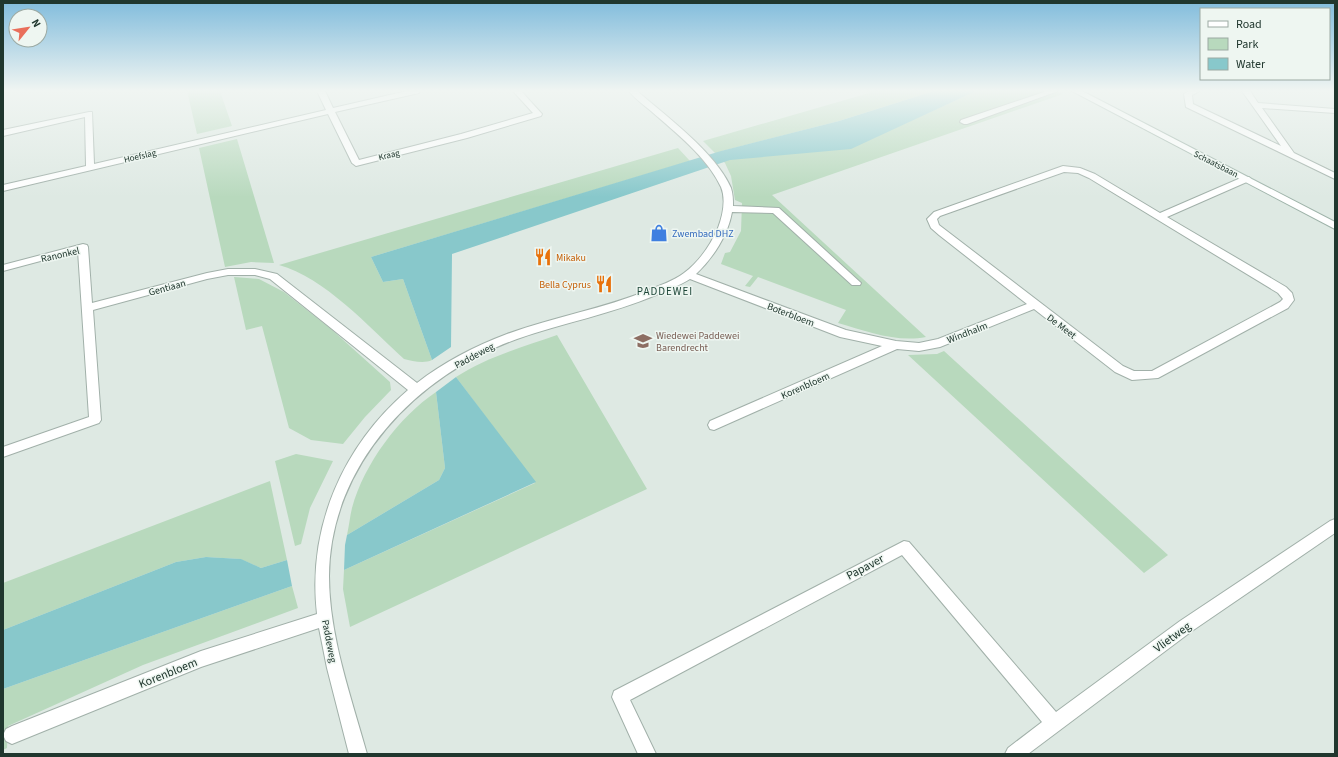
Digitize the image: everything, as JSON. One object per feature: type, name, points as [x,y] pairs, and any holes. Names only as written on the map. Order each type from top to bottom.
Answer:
[{"type":"street","points":[[3,133],[33,126]]},
{"type":"street","points":[[89,126],[90,167]]},
{"type":"street","name":"Hoefslag","points":[[3,188],[264,126]]},
{"type":"street","name":"Kraag","points":[[338,126],[356,163],[497,126]]},
{"type":"street","name":"Paddeweg","points":[[358,754],[327,633],[322,579],[331,515],[348,475],[360,454],[386,418],[416,389],[469,356],[494,344],[637,300],[689,275],[706,256],[720,236],[726,218],[727,191],[715,170],[671,126]]},
{"type":"street","name":"Schaatsbaan","points":[[1144,126],[1335,226]]},
{"type":"street","points":[[1233,126],[1335,176]]},
{"type":"street","points":[[1271,126],[1292,155]]},
{"type":"street","name":"De Meet","points":[[1063,169],[1080,171],[1092,176],[1158,217],[1282,290],[1288,296],[1289,300],[1284,305],[1154,375],[1132,376],[1119,369],[942,233],[934,226],[932,219],[937,214],[1063,169]]},
{"type":"street","points":[[1158,217],[1246,179]]},
{"type":"street","points":[[727,209],[776,210],[856,283]]},
{"type":"street","name":"Ranonkel","points":[[3,268],[83,247],[87,308]]},
{"type":"street","name":"Gentiaan","points":[[87,308],[214,275],[240,271],[255,272],[273,276],[416,389]]},
{"type":"street","name":"Boterbloem","points":[[689,275],[844,334],[896,346]]},
{"type":"street","name":"Windhalm","points":[[896,346],[919,347],[940,343],[1035,305]]},
{"type":"street","points":[[3,452],[95,420],[87,308]]},
{"type":"street","name":"Korenbloem","points":[[714,425],[896,346]]},
{"type":"street","name":"Vlietweg","points":[[1014,754],[1186,626],[1335,525]]},
{"type":"street","name":"Papaver","points":[[648,754],[620,697],[904,547],[1055,724]]},
{"type":"street","name":"Korenbloem","points":[[12,735],[201,659],[326,618]]},
{"type":"green space","points":[[195,126],[231,126],[197,134]]},
{"type":"green space","points":[[754,126],[818,126],[722,151],[897,126],[970,126],[772,195],[926,337],[893,337],[871,333],[838,323],[846,310],[758,277],[750,287],[745,286],[753,276],[721,264],[725,253],[730,252],[741,231],[742,203],[735,200],[731,176],[725,163],[703,141]]},
{"type":"green space","points":[[237,139],[274,263],[251,262],[225,267],[199,148]]},
{"type":"green space","points":[[678,148],[690,161],[371,257],[383,282],[403,279],[432,360],[429,361],[418,362],[404,359],[345,304],[313,280],[296,271],[279,265]]},
{"type":"green space","points":[[234,277],[259,279],[284,292],[331,329],[390,382],[391,390],[365,417],[343,444],[311,440],[289,428],[262,326],[246,330]]},
{"type":"green space","points":[[557,335],[647,489],[350,627],[343,589],[344,570],[535,483],[456,377],[492,358]]},
{"type":"green space","points":[[944,351],[1168,555],[1144,573],[908,355],[937,354]]},
{"type":"green space","points":[[436,392],[445,468],[439,480],[347,535],[352,508],[358,491],[374,459],[396,428],[422,402]]},
{"type":"green space","points":[[296,454],[333,461],[310,508],[301,544],[295,546],[275,461]]},
{"type":"green space","points":[[270,481],[287,560],[261,568],[240,559],[206,557],[176,562],[3,630],[3,583]]},
{"type":"green space","points":[[292,586],[298,608],[143,665],[8,726],[7,748],[3,750],[3,689]]},
{"type":"water","points":[[818,126],[900,126],[851,149],[730,160],[452,254],[451,347],[432,360],[403,279],[383,282],[371,257],[721,151]]},
{"type":"water","points":[[456,377],[536,482],[344,570],[347,535],[439,480],[445,468],[436,392]]},
{"type":"water","points":[[206,557],[241,559],[261,568],[287,560],[292,586],[3,689],[3,630],[176,562]]},
{"type":"place","name":"Zwembad DHZ","points":[[659,233]]},
{"type":"place","name":"Mikaku","points":[[543,257]]},
{"type":"place","name":"Bella Cyprus","points":[[604,284]]},
{"type":"place","name":"Wiedewei Paddewei Barendrecht","points":[[643,341]]},
{"type":"district","name":"PADDEWEI","points":[[665,291]]}]
